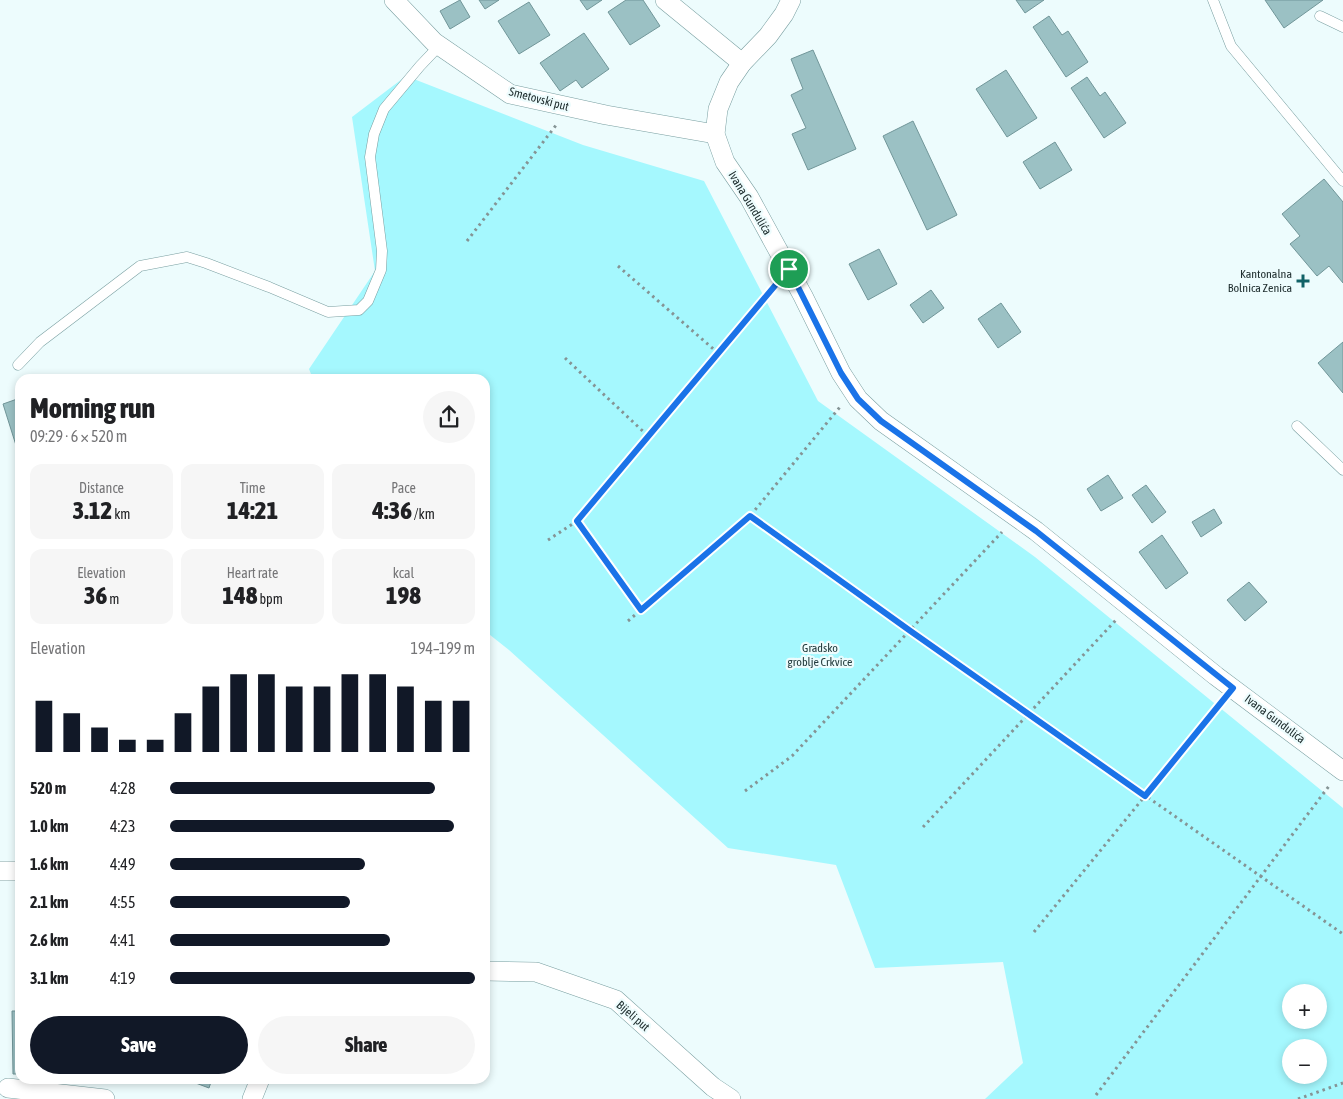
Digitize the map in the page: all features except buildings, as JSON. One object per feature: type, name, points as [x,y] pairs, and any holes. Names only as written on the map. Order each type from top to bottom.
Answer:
[{"type":"street","name":"Smetovski put","points":[[394,0],[434,42],[510,94],[606,115],[715,134]]},
{"type":"street","points":[[665,0],[742,63]]},
{"type":"street","name":"Ivana Gundulića","points":[[791,0],[784,14],[768,36],[742,63],[729,82],[718,109],[715,134],[725,162],[750,197],[789,269],[841,373],[858,399],[881,421],[1036,531],[1233,688],[1342,770]]},
{"type":"street","points":[[0,870],[15,871]]},
{"type":"street","name":"Bijeli put","points":[[490,971],[536,972],[616,1000],[713,1087],[731,1099]]},
{"type":"street","points":[[252,1099],[258,1084]]},
{"type":"street","points":[[8,1088],[105,1099]]},
{"type":"lane","points":[[1213,0],[1231,46],[1343,181]]},
{"type":"lane","points":[[1320,16],[1343,27]]},
{"type":"lane","points":[[18,365],[40,342],[140,266],[187,257],[269,287],[328,312],[359,310],[368,301],[382,270],[382,251],[370,157],[374,134],[384,109],[439,46]]},
{"type":"lane","points":[[1297,426],[1343,470]]},
{"type":"path","points":[[467,241],[570,107]]},
{"type":"path","points":[[618,266],[718,353]]},
{"type":"path","points":[[548,540],[577,521],[789,269]]},
{"type":"path","points":[[565,358],[648,436]]},
{"type":"path","points":[[628,621],[750,516],[853,391]]},
{"type":"path","points":[[750,516],[909,630],[1343,934]]},
{"type":"path","points":[[745,791],[792,756],[1016,517]]},
{"type":"path","points":[[577,521],[641,610]]},
{"type":"path","points":[[924,826],[1130,606]]},
{"type":"path","points":[[1034,932],[1233,688]]},
{"type":"path","points":[[1096,1095],[1342,770]]},
{"type":"path","points":[[1298,1099],[1343,1083]]},
{"type":"green space","name":"Gradsko groblje Crkvice","points":[[406,76],[583,145],[704,181],[818,401],[1035,557],[1343,808],[1343,1099],[985,1099],[1023,1063],[1003,962],[875,968],[836,865],[728,848],[490,635],[490,374],[311,374],[309,369],[375,271],[352,117]]},
{"type":"place","name":"Kantonalna Bolnica Zenica","points":[[1303,281]]},
{"type":"route","points":[[789,269],[841,373],[858,399],[881,421],[1036,531],[1233,688],[1145,796],[750,516],[641,610],[577,521],[789,269]]}]
